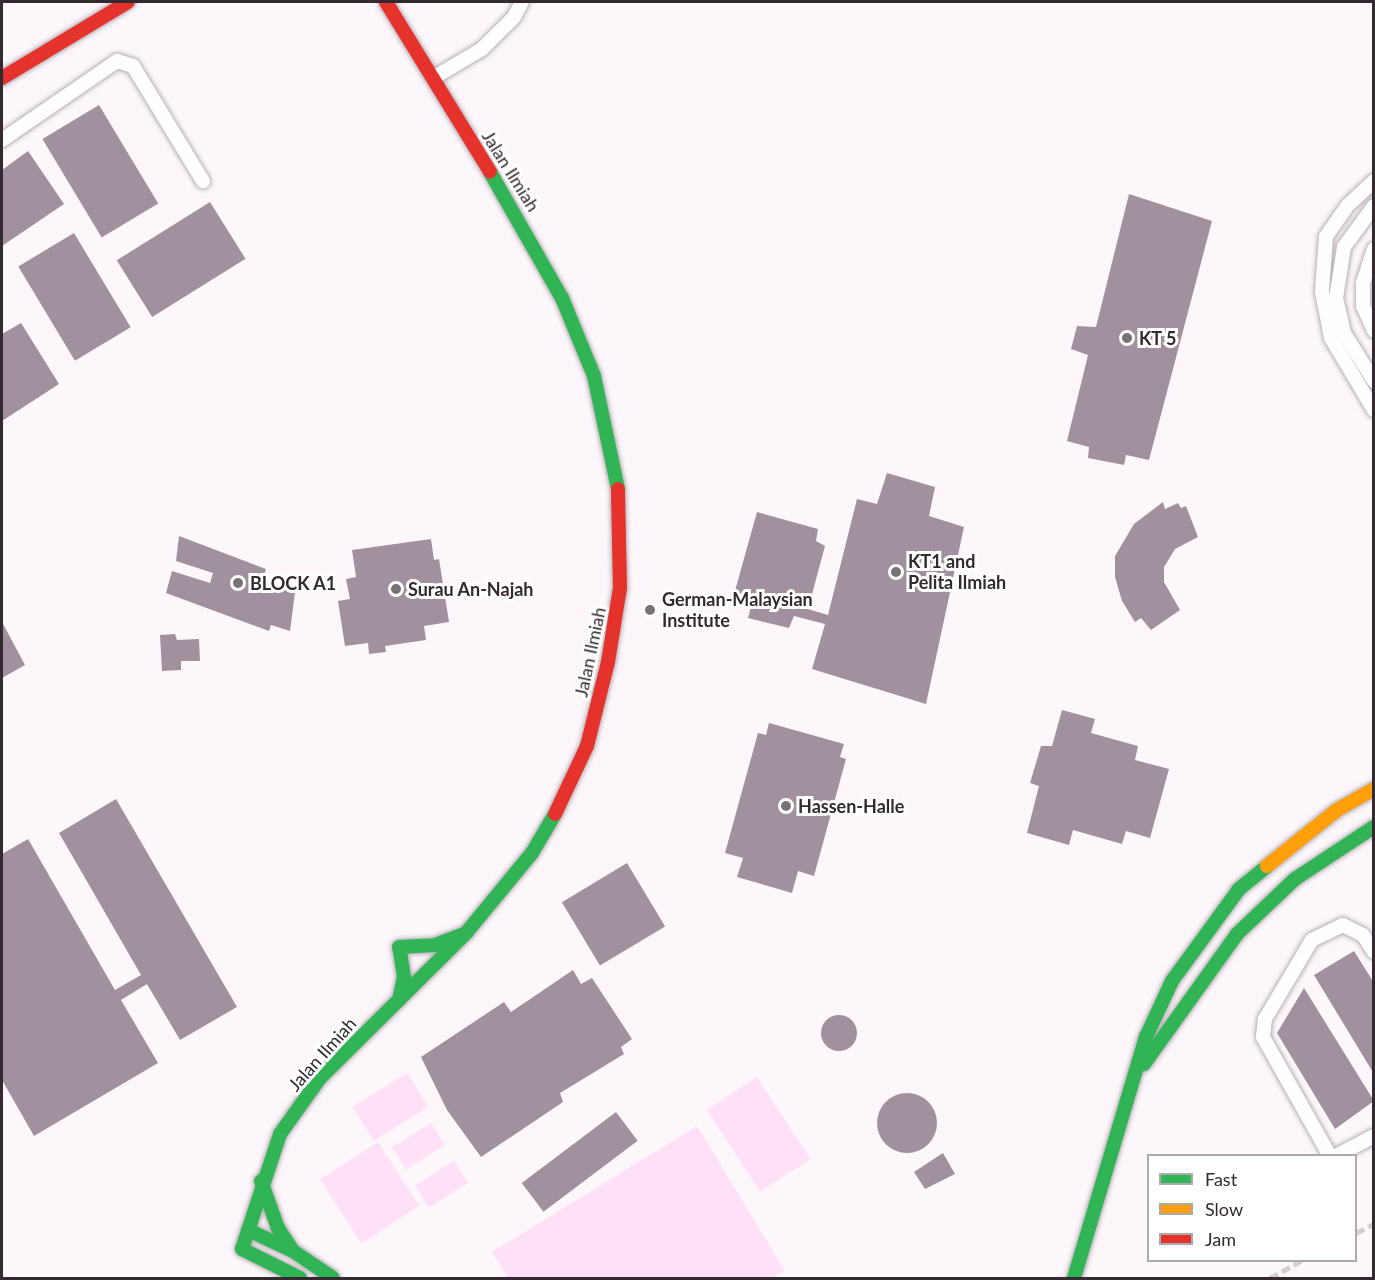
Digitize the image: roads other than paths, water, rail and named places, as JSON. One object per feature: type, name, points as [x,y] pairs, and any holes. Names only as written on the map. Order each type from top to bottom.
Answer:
[{"type":"street","points":[[2,78],[128,2]]},
{"type":"street","name":"Jalan Ilmiah","points":[[300,1278],[242,1249],[261,1181],[279,1134],[313,1086],[466,933],[532,853],[568,791],[587,746],[615,629],[622,533],[607,420],[562,298],[386,2]]},
{"type":"street","points":[[433,78],[482,49],[514,17],[522,2]]},
{"type":"street","points":[[2,140],[117,61],[133,66],[203,181]]},
{"type":"street","points":[[1374,181],[1348,205],[1326,237],[1322,292],[1331,338],[1374,410]]},
{"type":"street","points":[[1374,206],[1344,247],[1336,298],[1344,333],[1374,381]]},
{"type":"street","points":[[1374,249],[1363,282],[1363,306],[1374,331]]},
{"type":"street","points":[[1074,1278],[1132,1081],[1172,981],[1239,889],[1337,810],[1374,789]]},
{"type":"street","points":[[1132,1081],[1237,934],[1295,879],[1374,827]]},
{"type":"street","points":[[1329,1154],[1263,1037],[1265,1019],[1299,967],[1312,940],[1342,925],[1363,935],[1374,952]]},
{"type":"street","points":[[399,1000],[404,977],[399,947],[435,945],[466,933]]},
{"type":"street","points":[[1338,1154],[1374,1136]]},
{"type":"street","points":[[261,1181],[278,1228],[292,1251]]},
{"type":"street","points":[[248,1230],[292,1251],[333,1278]]},
{"type":"railway","points":[[1357,1232],[1374,1224]]},
{"type":"railway","points":[[1270,1278],[1298,1262]]},
{"type":"place","name":"KT 5","points":[[1127,338]]},
{"type":"place","name":"KT1 and Pelita Ilmiah","points":[[896,572]]},
{"type":"place","name":"BLOCK A1","points":[[238,583]]},
{"type":"place","name":"Surau An-Najah","points":[[396,589]]},
{"type":"place","name":"German-Malaysian Institute","points":[[650,610]]},
{"type":"place","name":"Hassen-Halle","points":[[786,806]]}]
